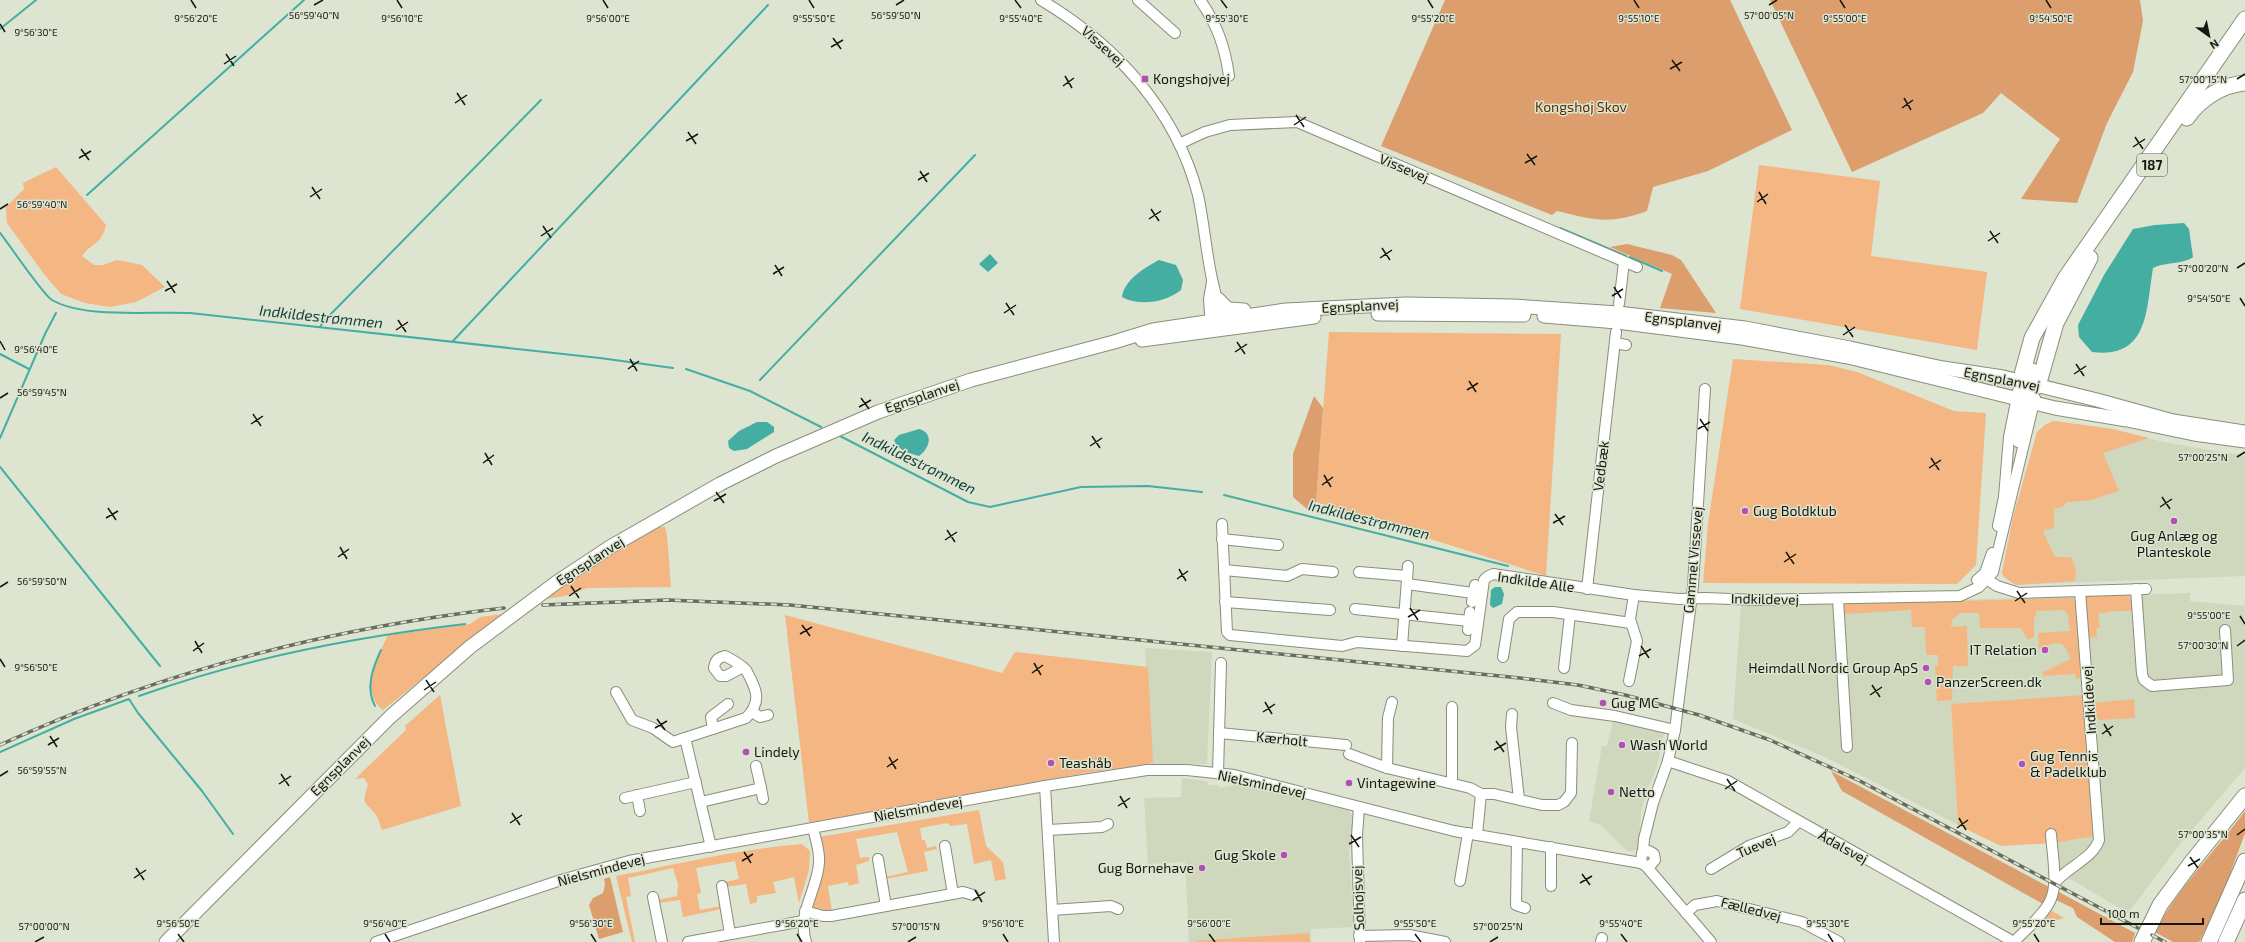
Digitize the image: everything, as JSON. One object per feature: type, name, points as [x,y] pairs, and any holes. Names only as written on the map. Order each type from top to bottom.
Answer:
[{"type":"highway","name":"187","points":[[2027,392],[2032,338],[2055,295],[2122,193],[2245,19]]},
{"type":"highway","name":"187","points":[[2027,392],[2065,304],[2081,272],[2129,198],[2185,120],[2200,103],[2226,87],[2245,82]]},
{"type":"highway","points":[[2142,942],[2160,905],[2191,863],[2245,796]]},
{"type":"highway","points":[[2209,942],[2245,861]]},
{"type":"highway","points":[[2226,942],[2245,900]]},
{"type":"highway","points":[[2233,942],[2245,915]]},
{"type":"main road","points":[[1218,299],[1224,307],[1233,310],[1286,310]]},
{"type":"main road","name":"Egnsplanvej","points":[[1114,342],[1148,339],[1286,310],[1406,304],[1459,304],[1618,312],[1745,328],[2027,392],[2194,434],[2245,441]]},
{"type":"main road","name":"Egnsplanvej","points":[[166,942],[320,784],[413,696],[470,647],[513,614],[610,547],[720,484],[776,456],[878,412],[999,371],[1114,342],[1152,330],[1319,316],[1406,313],[1557,317],[1617,322],[1742,338],[1848,357],[1940,378],[1972,389],[2027,392],[2127,409],[2173,421],[2245,432]]},
{"type":"street","name":"Vissevej","points":[[1041,0],[1079,24],[1127,67],[1154,100],[1179,144],[1197,194],[1212,278],[1218,299],[1215,325]]},
{"type":"street","points":[[1200,0],[1218,29],[1226,51],[1229,76]]},
{"type":"street","points":[[1144,2],[1175,33]]},
{"type":"street","name":"Vissevej","points":[[1179,144],[1205,132],[1230,126],[1297,122],[1637,267]]},
{"type":"street","points":[[1619,304],[1624,262]]},
{"type":"street","name":"Vissevej","points":[[1212,278],[1209,299],[1215,325]]},
{"type":"street","name":"Vedbæk","points":[[1586,589],[1616,332]]},
{"type":"street","points":[[1615,344],[1626,345]]},
{"type":"street","name":"Gammel Vissevej","points":[[1705,389],[1691,599],[1675,730],[1668,761],[1653,803],[1647,826],[1646,859],[1664,886],[1711,942]]},
{"type":"street","name":"Indkildevej","points":[[1691,599],[1838,599],[1941,595],[1963,589],[1984,578],[1993,572],[1997,561],[2017,474],[2027,392]]},
{"type":"street","name":"Indkildevej","points":[[1984,578],[1990,562],[2004,497],[2007,448],[2027,392]]},
{"type":"street","name":"Indkilde Alle","points":[[1222,524],[1227,632],[1230,636],[1342,646],[1357,642],[1467,651],[1472,649],[1475,644],[1484,580],[1487,576],[1493,574],[1586,589],[1634,595],[1691,599]]},
{"type":"street","points":[[1222,539],[1278,545]]},
{"type":"street","points":[[1224,570],[1287,576],[1302,569],[1333,572]]},
{"type":"street","points":[[1355,609],[1404,614],[1471,607],[1407,575],[1359,572]]},
{"type":"street","points":[[1402,646],[1407,575]]},
{"type":"street","points":[[1984,578],[2005,590],[2019,592],[2141,589],[2142,674],[2144,680],[2152,686],[2228,680],[2225,630]]},
{"type":"street","name":"Indkildevej","points":[[2054,884],[2061,874],[2096,848],[2099,840],[2080,591]]},
{"type":"street","points":[[1629,681],[1637,641],[1631,622],[1634,595]]},
{"type":"street","points":[[1838,599],[1847,747]]},
{"type":"street","points":[[1225,602],[1330,610]]},
{"type":"street","name":"Indkilde Alle","points":[[1503,657],[1509,619],[1517,612],[1553,612],[1570,616],[1631,622]]},
{"type":"street","name":"Indkilde Alle","points":[[1564,668],[1570,616]]},
{"type":"street","points":[[1218,774],[1221,662]]},
{"type":"street","points":[[616,692],[632,720],[654,728],[673,742],[746,718],[752,712],[757,702],[758,694],[743,667]]},
{"type":"street","points":[[1387,768],[1388,718],[1392,702]]},
{"type":"street","points":[[1553,703],[1571,710],[1615,716],[1675,730]]},
{"type":"street","points":[[713,729],[712,717],[728,704]]},
{"type":"street","points":[[1452,707],[1452,784]]},
{"type":"street","points":[[752,712],[760,717],[768,715]]},
{"type":"street","points":[[1512,714],[1511,727],[1519,799]]},
{"type":"street","name":"Kærholt","points":[[1219,732],[1347,749],[1387,768],[1470,788],[1481,794],[1494,794],[1542,805],[1558,805],[1564,802],[1571,792],[1572,743]]},
{"type":"street","points":[[685,738],[711,846]]},
{"type":"street","name":"Ådalsvej","points":[[1668,761],[1728,781],[1798,822],[2014,942]]},
{"type":"street","points":[[756,766],[763,799]]},
{"type":"street","name":"Nielsmindevej","points":[[376,942],[629,861],[1045,786],[1147,770],[1187,770],[1262,781],[1359,807],[1473,834],[1618,858],[1646,859]]},
{"type":"street","points":[[625,798],[696,782]]},
{"type":"street","points":[[1045,786],[1054,942]]},
{"type":"street","points":[[701,802],[761,788]]},
{"type":"street","points":[[1460,881],[1473,834],[1481,794]]},
{"type":"street","points":[[637,795],[640,811]]},
{"type":"street","name":"Solhøjsvej","points":[[1359,807],[1357,836],[1360,939]]},
{"type":"street","name":"Tuevej","points":[[1712,869],[1748,846],[1788,832],[1798,822]]},
{"type":"street","points":[[1048,830],[1102,827],[1108,824]]},
{"type":"street","points":[[806,942],[804,916],[820,862],[813,829]]},
{"type":"street","points":[[2014,942],[2047,907],[2052,898],[2054,884],[2050,834]]},
{"type":"street","points":[[1516,906],[1517,842]]},
{"type":"street","points":[[945,846],[953,894]]},
{"type":"street","points":[[1551,847],[1551,886]]},
{"type":"street","points":[[878,859],[886,906]]},
{"type":"street","points":[[722,886],[730,934]]},
{"type":"street","points":[[688,942],[730,934],[804,916],[831,916],[963,892],[973,895]]},
{"type":"street","points":[[653,897],[662,942]]},
{"type":"street","name":"Fælledvej","points":[[1686,913],[1695,905],[1717,901],[1802,922],[1838,942]]},
{"type":"street","points":[[1052,910],[1111,906],[1118,909]]},
{"type":"street","points":[[1360,939],[1409,935],[1445,942]]},
{"type":"shaded area","points":[[1759,165],[1880,181],[1871,256],[1987,272],[1977,350],[1740,309]]},
{"type":"shaded area","points":[[56,167],[106,225],[102,237],[82,256],[94,265],[103,265],[117,260],[142,265],[165,287],[136,302],[110,307],[85,303],[61,294],[44,274],[7,223],[6,207],[24,189],[23,183]]},
{"type":"shaded area","points":[[1329,332],[1561,334],[1546,576],[1316,502]]},
{"type":"shaded area","points":[[1733,359],[1828,365],[1857,372],[1954,411],[1986,413],[1976,565],[1957,584],[1703,583],[1708,524]]},
{"type":"shaded area","points":[[2054,421],[2113,429],[2163,442],[2245,456],[2245,576],[2016,585],[2004,577],[2002,573],[2007,545],[2037,432],[2045,425]]},
{"type":"shaded area","points":[[2054,421],[2113,429],[2149,438],[2103,453],[2119,491],[2091,500],[2067,502],[2062,507],[2054,509],[2054,528],[2043,531],[2055,557],[2071,557],[2076,569],[2075,581],[2016,585],[2004,577],[2002,573],[2013,517],[2037,432],[2045,425]]},
{"type":"shaded area","points":[[657,526],[665,527],[667,535],[671,587],[587,588],[565,596],[545,599],[615,552]]},
{"type":"shaded area","points":[[2190,593],[2190,601],[2245,606],[2245,768],[2180,844],[2128,913],[2067,877],[2055,867],[2053,843],[2094,836],[1951,704],[1958,825],[1825,757],[1733,719],[1741,606]]},
{"type":"shaded area","points":[[2128,595],[2133,604],[2134,611],[2113,611],[2098,614],[2100,628],[2096,629],[2097,637],[2088,638],[2087,596]]},
{"type":"shaded area","points":[[2073,598],[2077,604],[2081,676],[2078,679],[2076,679],[2075,674],[2043,676],[2043,672],[2071,659],[2065,647],[2059,643],[2051,644],[2039,649],[2038,633],[2070,631],[2068,615],[2064,610],[2036,611],[2036,617],[2034,617],[2034,637],[2028,640],[2021,628],[1980,628],[1979,613],[1960,613],[1952,620],[1951,627],[1967,626],[1968,666],[1953,666],[1952,700],[1937,701],[1935,666],[1938,666],[1938,655],[1926,655],[1925,627],[1912,627],[1911,610],[1845,614],[1845,611],[1842,611],[1842,606],[1845,604]]},
{"type":"shaded area","points":[[503,614],[383,710],[376,702],[372,694],[372,674],[388,635],[470,624],[480,617]]},
{"type":"shaded area","points":[[785,615],[1002,673],[1015,652],[1148,667],[1153,762],[1150,764],[1085,773],[809,823]]},
{"type":"shaded area","points":[[1145,648],[1212,652],[1207,764],[1152,764]]},
{"type":"shaded area","points":[[440,695],[461,806],[382,830],[377,817],[365,803],[368,785],[364,778],[355,779],[406,730],[405,726]]},
{"type":"shaded area","name":"Gug Tennis & Padelklub","points":[[2085,695],[2095,836],[2053,843],[2001,846],[1958,825],[1951,704]]},
{"type":"shaded area","points":[[2134,699],[2135,718],[2100,720],[2091,713],[2093,703]]},
{"type":"shaded area","points":[[1613,720],[1662,731],[1664,733],[1657,767],[1646,793],[1641,812],[1638,849],[1632,851],[1627,851],[1601,825],[1589,821],[1602,746],[1607,746]]},
{"type":"shaded area","name":"Gug Skole","points":[[1182,778],[1206,781],[1209,785],[1219,786],[1219,788],[1240,784],[1348,810],[1353,817],[1352,846],[1349,849],[1354,927],[1311,929],[1311,942],[1189,942],[1185,862],[1148,864],[1144,798],[1181,797]]},
{"type":"shaded area","points":[[979,810],[986,846],[1003,862],[1006,879],[995,881],[991,860],[974,864],[967,824],[950,826],[948,823],[920,828],[922,840],[925,840],[927,848],[936,846],[937,849],[924,852],[928,871],[885,879],[885,877],[908,872],[897,832],[856,839],[860,858],[869,857],[869,861],[856,865],[859,883],[849,886],[848,882],[828,886],[832,912],[810,907],[819,837]]},
{"type":"shaded area","points":[[802,844],[810,851],[809,870],[799,903],[794,877],[773,882],[776,893],[757,896],[757,902],[750,904],[746,884],[726,887],[725,882],[739,879],[735,861],[696,868],[701,893],[697,894],[700,910],[721,906],[722,909],[683,917],[680,900],[658,903],[657,900],[677,896],[678,884],[673,868],[628,878],[631,896],[626,897],[635,942],[632,942],[616,876],[755,849]]},
{"type":"shaded area","points":[[2052,911],[2064,918],[2039,925],[2038,923]]},
{"type":"shaded area","points":[[1309,933],[1310,942],[1195,942],[1195,941]]},
{"type":"green space","name":"Kongshøj Skov","points":[[1445,0],[1730,0],[1792,130],[1708,171],[1653,187],[1647,211],[1611,220],[1592,219],[1557,211],[1552,215],[1381,146]]},
{"type":"green space","points":[[1770,0],[2140,0],[2143,21],[2133,72],[2107,123],[2077,203],[2021,199],[2060,139],[2001,93],[1983,113],[1852,172]]},
{"type":"green space","points":[[1627,244],[1672,255],[1681,260],[1716,313],[1660,308],[1672,274],[1610,247]]},
{"type":"green space","points":[[1314,396],[1323,408],[1316,502],[1307,509],[1293,497],[1293,454]]},
{"type":"green space","points":[[1831,771],[2049,887],[2043,904],[1842,791]]},
{"type":"green space","points":[[2245,811],[2245,833],[2221,899],[2199,942],[2173,942],[2155,932],[2186,884]]},
{"type":"green space","points":[[610,877],[623,932],[599,939],[589,905],[593,898],[603,893],[605,885],[604,879]]},
{"type":"green space","points":[[2057,891],[2135,933],[2132,942],[2115,942],[2077,917],[2073,908],[2056,900]]},
{"type":"water","points":[[2184,223],[2189,229],[2193,257],[2185,261],[2153,268],[2146,315],[2135,340],[2125,348],[2111,352],[2092,352],[2079,337],[2078,325],[2104,275],[2133,229],[2155,225]]},
{"type":"water","points":[[990,254],[998,263],[988,272],[979,264]]},
{"type":"water","points":[[1159,260],[1176,265],[1183,280],[1181,290],[1168,298],[1153,302],[1137,302],[1122,297],[1127,285],[1136,275]]},
{"type":"water","points":[[757,422],[767,422],[774,427],[774,432],[747,449],[734,451],[729,448],[728,441],[739,431]]},
{"type":"water","points":[[919,429],[927,434],[929,441],[923,453],[919,456],[904,451],[898,447],[894,440],[899,435]]},
{"type":"water","points":[[1495,587],[1501,587],[1504,594],[1502,604],[1493,608],[1490,605],[1491,590]]},
{"type":"waterway","points":[[0,29],[36,0]]},
{"type":"waterway","points":[[87,195],[304,0]]},
{"type":"waterway","points":[[453,341],[768,5]]},
{"type":"waterway","points":[[320,327],[323,322],[541,100]]},
{"type":"waterway","points":[[760,380],[975,155]]},
{"type":"waterway","points":[[1560,228],[1626,256]]},
{"type":"waterway","name":"Indkildestrømmen","points":[[0,233],[34,280],[52,300],[66,306],[82,310],[119,313],[190,313],[600,358],[673,368]]},
{"type":"waterway","points":[[1630,257],[1662,271]]},
{"type":"waterway","points":[[0,438],[45,334],[56,313]]},
{"type":"waterway","points":[[0,354],[29,369]]},
{"type":"waterway","name":"Indkildestrømmen","points":[[686,369],[750,391],[821,427]]},
{"type":"waterway","name":"Indkildestrømmen","points":[[840,436],[968,502],[990,507],[1081,487],[1148,486],[1202,492]]},
{"type":"waterway","points":[[0,467],[160,666]]},
{"type":"waterway","name":"Indkildestrømmen","points":[[1224,495],[1508,566]]},
{"type":"waterway","points":[[139,696],[259,660],[341,642],[465,624]]},
{"type":"waterway","points":[[375,706],[372,699],[370,685],[375,663],[381,650]]},
{"type":"waterway","points":[[0,752],[74,719],[129,699],[138,713],[202,791],[233,834]]},
{"type":"railway","points":[[543,605],[667,600],[790,605],[1578,685],[1625,695],[1699,715],[1770,740],[1860,781],[2138,928]]},
{"type":"railway","points":[[0,745],[60,719],[121,696],[183,675],[246,657],[310,641],[374,628],[504,608]]},
{"type":"railway","points":[[2152,935],[2165,942]]},
{"type":"place","name":"Kongshøjvej","points":[[1145,79]]},
{"type":"place","name":"Gug Boldklub","points":[[1745,511]]},
{"type":"place","name":"Gug Anlæg og Planteskole","points":[[2174,521]]},
{"type":"place","name":"IT Relation","points":[[2045,650]]},
{"type":"place","name":"Heimdall Nordic Group ApS","points":[[1926,668]]},
{"type":"place","name":"PanzerScreen.dk","points":[[1928,682]]},
{"type":"place","name":"Gug MC","points":[[1603,703]]},
{"type":"place","name":"Wash World","points":[[1622,745]]},
{"type":"place","name":"Lindely","points":[[746,752]]},
{"type":"place","name":"Teashåb","points":[[1051,763]]},
{"type":"place","name":"Gug Tennis & Padelklub","points":[[2022,764]]},
{"type":"place","name":"Vintagewine","points":[[1349,783]]},
{"type":"place","name":"Netto","points":[[1611,792]]},
{"type":"place","name":"Gug Skole","points":[[1284,855]]},
{"type":"place","name":"Gug Børnehave","points":[[1202,868]]}]
